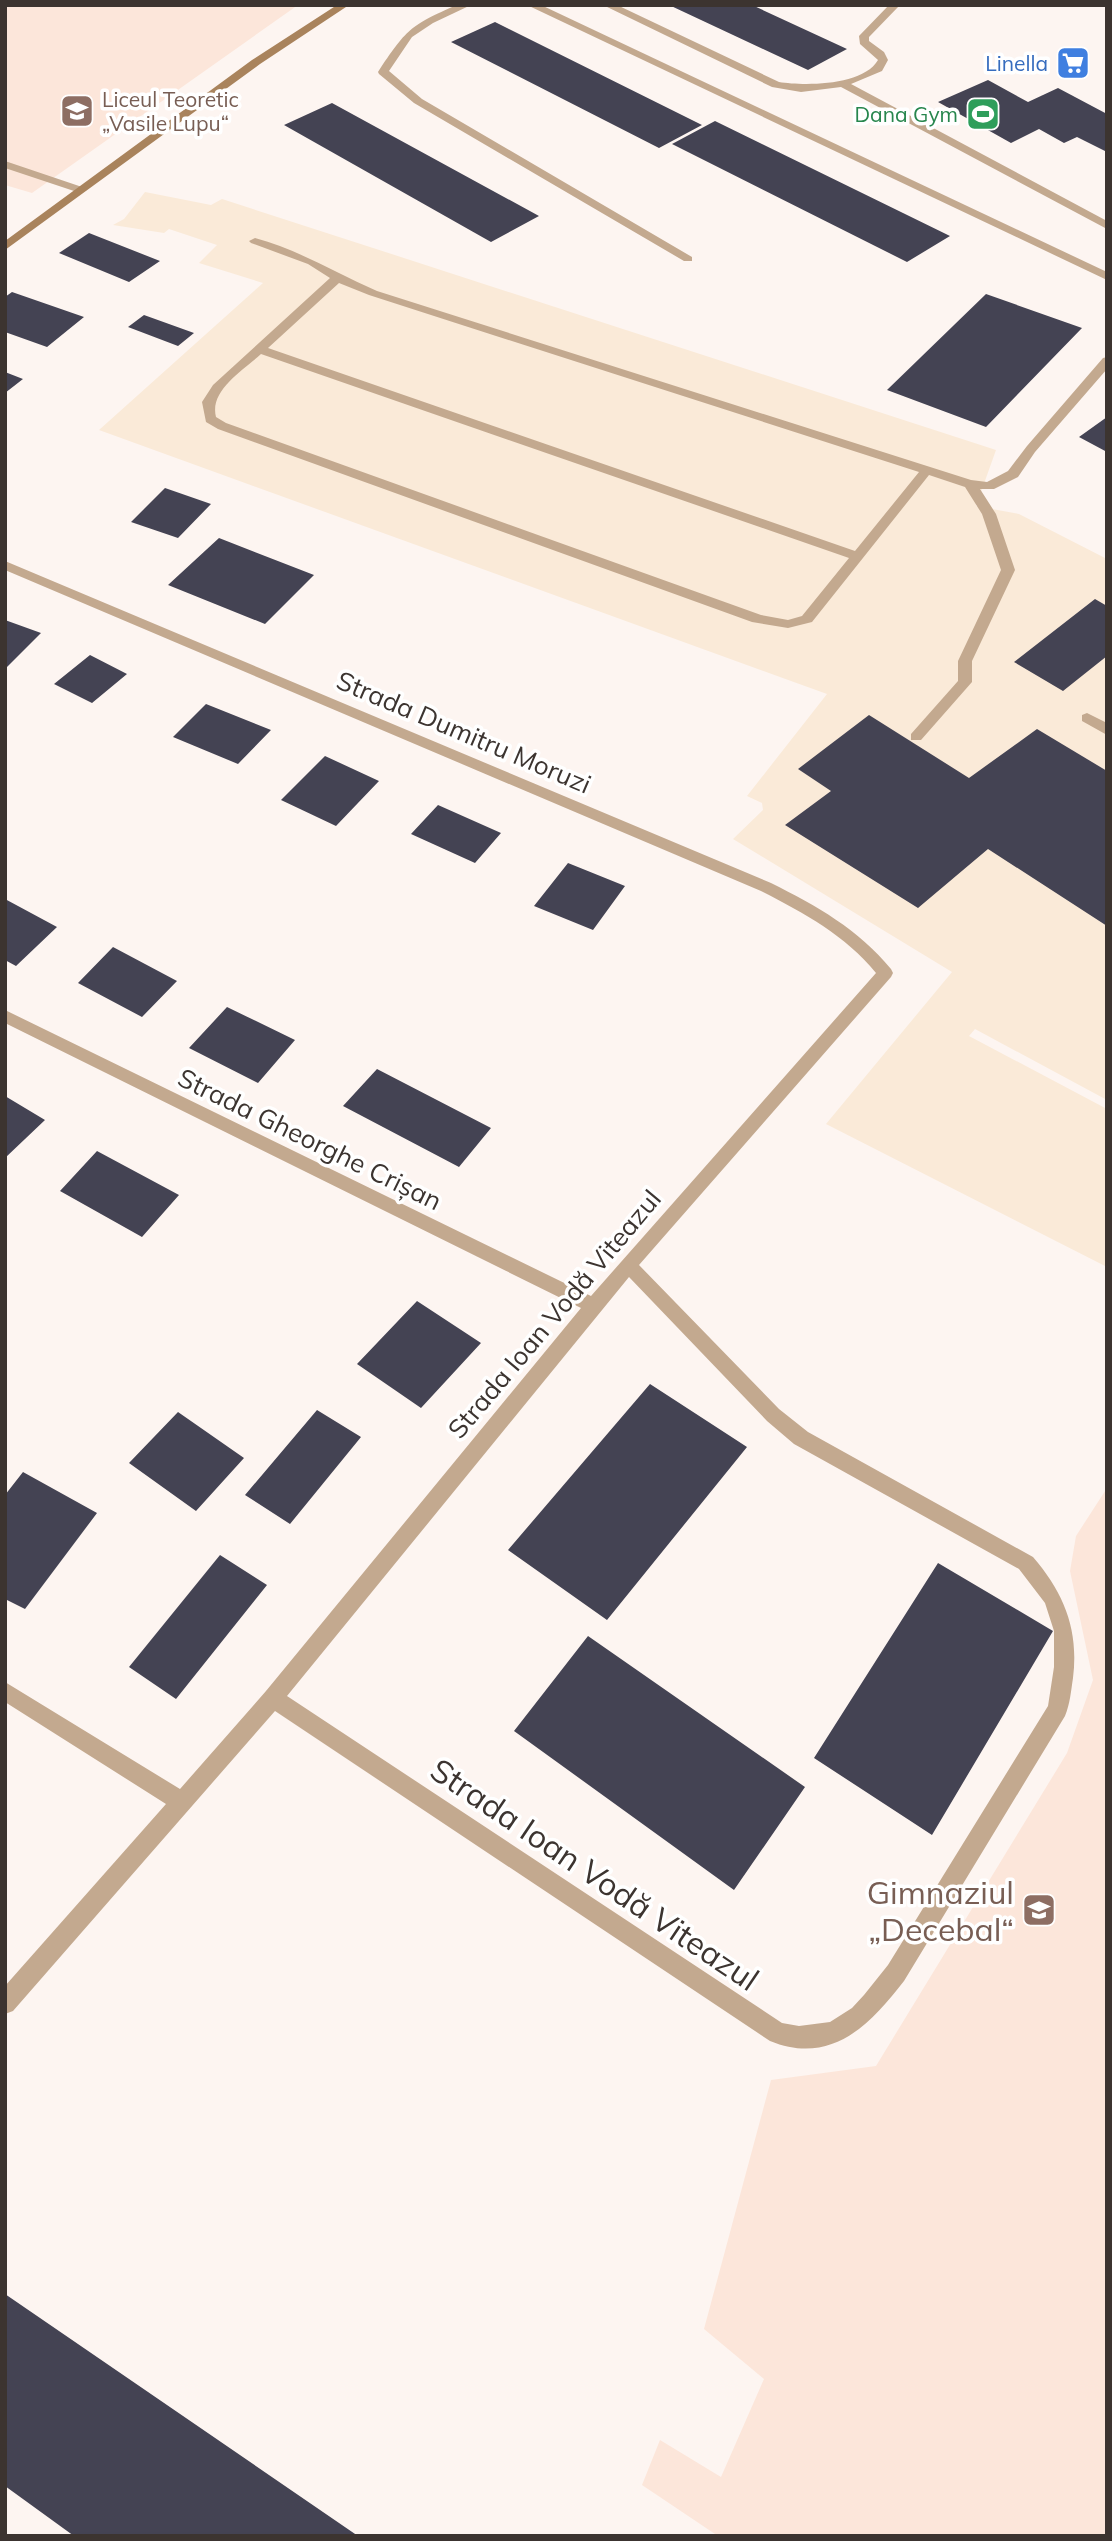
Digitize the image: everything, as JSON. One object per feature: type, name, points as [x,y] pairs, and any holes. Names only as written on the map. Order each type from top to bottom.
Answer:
[{"type":"main road","points":[[5,247],[256,62],[344,5]]},
{"type":"street","points":[[466,5],[429,21],[408,35],[383,72],[418,101],[688,260]]},
{"type":"street","points":[[532,5],[1107,277]]},
{"type":"street","points":[[608,5],[776,85],[801,89],[843,84],[878,69],[883,60],[880,54],[864,42],[864,36],[895,5]]},
{"type":"street","points":[[843,84],[1107,226]]},
{"type":"street","points":[[5,164],[81,190]]},
{"type":"street","points":[[255,241],[312,262],[337,278],[386,298],[970,484],[989,486],[1013,474],[1031,449],[1107,361]]},
{"type":"street","points":[[337,278],[208,399],[206,409],[210,419],[222,426],[757,619],[779,625],[798,624],[807,620],[926,471]]},
{"type":"street","points":[[259,349],[859,557]]},
{"type":"street","points":[[916,737],[965,682],[965,661],[1008,570],[989,514],[970,484]]},
{"type":"street","name":"Strada Dumitru Moruzi","points":[[5,565],[766,887],[829,919],[867,948],[885,972]]},
{"type":"street","points":[[1087,718],[1107,730]]},
{"type":"street","name":"Strada Ioan Vodă Viteazul","points":[[5,2003],[273,1698],[593,1306],[885,972]]},
{"type":"street","name":"Strada Gheorghe Crișan","points":[[5,1016],[593,1306]]},
{"type":"street","name":"Strada Ioan Vodă Viteazul","points":[[273,1698],[778,2033],[799,2039],[824,2037],[846,2028],[871,2007],[896,1973],[1058,1709],[1067,1667],[1065,1637],[1057,1605],[1045,1583],[1026,1563],[801,1438],[773,1415],[629,1266]]},
{"type":"street","points":[[5,1691],[180,1801]]},
{"type":"shaded area","name":"Liceul Teoretic „Vasile Lupu“","points":[[5,5],[298,5],[32,193],[5,185]]},
{"type":"shaded area","points":[[145,192],[211,205],[222,199],[996,450],[976,506],[1019,514],[1107,559],[1107,1100],[975,1029],[969,1036],[1107,1109],[1107,1267],[826,1124],[952,972],[733,839],[763,810],[762,803],[747,796],[827,694],[99,430],[263,283],[199,263],[217,245],[169,229],[164,233],[113,225],[124,219]]},
{"type":"shaded area","name":"Gimnaziul „Decebal“","points":[[1107,1488],[1107,2536],[718,2536],[642,2485],[660,2440],[721,2477],[764,2379],[704,2329],[771,2080],[876,2066],[1067,1753],[1093,1680],[1070,1571],[1076,1536]]},
{"type":"building","points":[[669,5],[752,5],[847,49],[808,70]]},
{"type":"building","points":[[495,22],[702,125],[659,148],[451,42]]},
{"type":"building","points":[[988,80],[1028,102],[1058,88],[1107,114],[1107,152],[1077,137],[1064,143],[1039,129],[1011,143],[938,102]]},
{"type":"building","points":[[332,103],[539,216],[491,242],[284,125]]},
{"type":"building","points":[[715,121],[950,236],[907,262],[672,144]]},
{"type":"building","points":[[89,233],[160,261],[129,282],[59,253]]},
{"type":"building","points":[[12,292],[84,317],[47,347],[5,332],[5,297]]},
{"type":"building","points":[[986,294],[1082,328],[986,427],[887,390]]},
{"type":"building","points":[[144,315],[194,333],[178,346],[128,327]]},
{"type":"building","points":[[5,372],[23,379],[5,393]]},
{"type":"building","points":[[1107,417],[1107,452],[1079,437]]},
{"type":"building","points":[[165,488],[211,504],[178,538],[131,522]]},
{"type":"building","points":[[219,538],[314,575],[265,624],[168,585]]},
{"type":"building","points":[[1095,599],[1107,606],[1107,656],[1063,691],[1014,662]]},
{"type":"building","points":[[5,620],[41,633],[5,669]]},
{"type":"building","points":[[90,655],[127,674],[92,703],[54,684]]},
{"type":"building","points":[[206,704],[271,730],[238,764],[173,737]]},
{"type":"building","points":[[869,715],[969,778],[1037,729],[1107,771],[1107,926],[988,849],[918,908],[785,825],[831,791],[798,769]]},
{"type":"building","points":[[325,756],[379,781],[336,826],[281,800]]},
{"type":"building","points":[[438,805],[501,833],[475,863],[411,834]]},
{"type":"building","points":[[568,863],[625,886],[593,930],[534,906]]},
{"type":"building","points":[[5,899],[57,927],[16,966],[5,960]]},
{"type":"building","points":[[113,947],[177,981],[142,1017],[78,983]]},
{"type":"building","points":[[227,1007],[295,1040],[258,1083],[189,1048]]},
{"type":"building","points":[[377,1069],[491,1128],[459,1167],[343,1106]]},
{"type":"building","points":[[5,1096],[45,1120],[5,1158]]},
{"type":"building","points":[[97,1151],[179,1195],[142,1237],[60,1191]]},
{"type":"building","points":[[417,1301],[481,1343],[421,1408],[357,1364]]},
{"type":"building","points":[[650,1384],[747,1447],[607,1620],[508,1550]]},
{"type":"building","points":[[317,1410],[361,1437],[290,1524],[245,1495]]},
{"type":"building","points":[[178,1412],[244,1458],[196,1511],[129,1463]]},
{"type":"building","points":[[23,1472],[97,1513],[25,1609],[5,1599],[5,1495]]},
{"type":"building","points":[[220,1555],[267,1585],[176,1699],[129,1667]]},
{"type":"building","points":[[938,1563],[1053,1631],[932,1835],[814,1758]]},
{"type":"building","points":[[588,1636],[805,1787],[734,1890],[514,1731]]},
{"type":"building","points":[[5,2294],[358,2536],[74,2536],[5,2486]]},
{"type":"place","name":"Linella","points":[[1073,63]]},
{"type":"place","name":"Liceul Teoretic „Vasile Lupu“","points":[[77,111]]},
{"type":"place","name":"Dana Gym","points":[[983,114]]},
{"type":"place","name":"Gimnaziul „Decebal“","points":[[1039,1910]]}]
